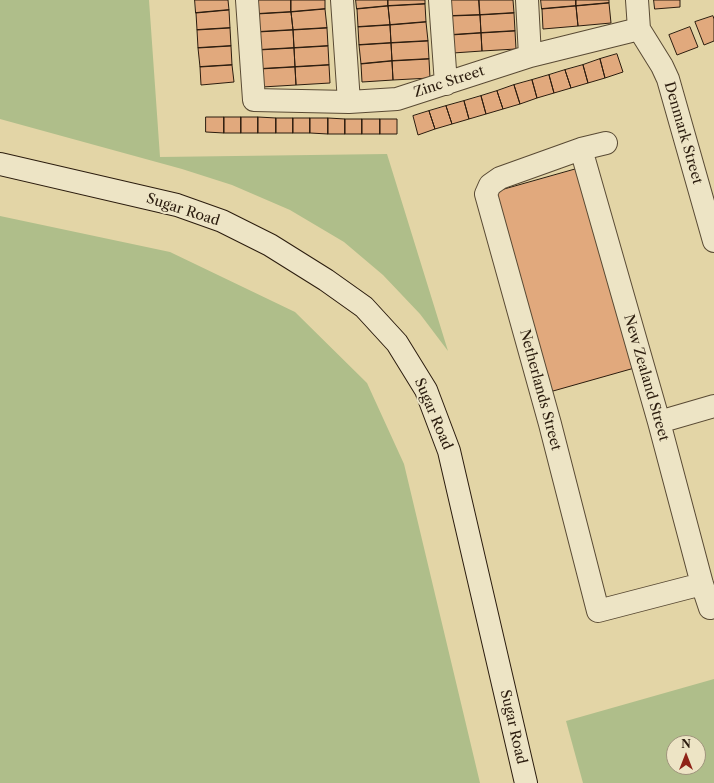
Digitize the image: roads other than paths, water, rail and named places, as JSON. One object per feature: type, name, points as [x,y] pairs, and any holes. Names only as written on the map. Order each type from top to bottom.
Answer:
[{"type":"street","name":"Zinc Street","points":[[247,0],[254,100],[349,102],[397,99],[530,56],[639,29]]},
{"type":"street","points":[[342,0],[349,102]]},
{"type":"street","points":[[440,0],[446,84]]},
{"type":"street","points":[[526,0],[530,56]]},
{"type":"street","points":[[637,0],[639,29]]},
{"type":"street","name":"Denmark Street","points":[[639,29],[662,66],[668,79],[714,241]]},
{"type":"street","name":"Netherlands Street","points":[[606,143],[581,149],[500,178],[490,185],[486,194],[548,416],[598,611],[702,584]]},
{"type":"street","name":"New Zealand Street","points":[[581,149],[659,422],[702,584],[710,608]]},
{"type":"street","name":"Sugar Road","points":[[0,164],[177,205],[222,221],[270,245],[326,280],[364,307],[397,343],[426,390],[449,450],[526,783]]},
{"type":"street","points":[[659,422],[714,406]]}]
